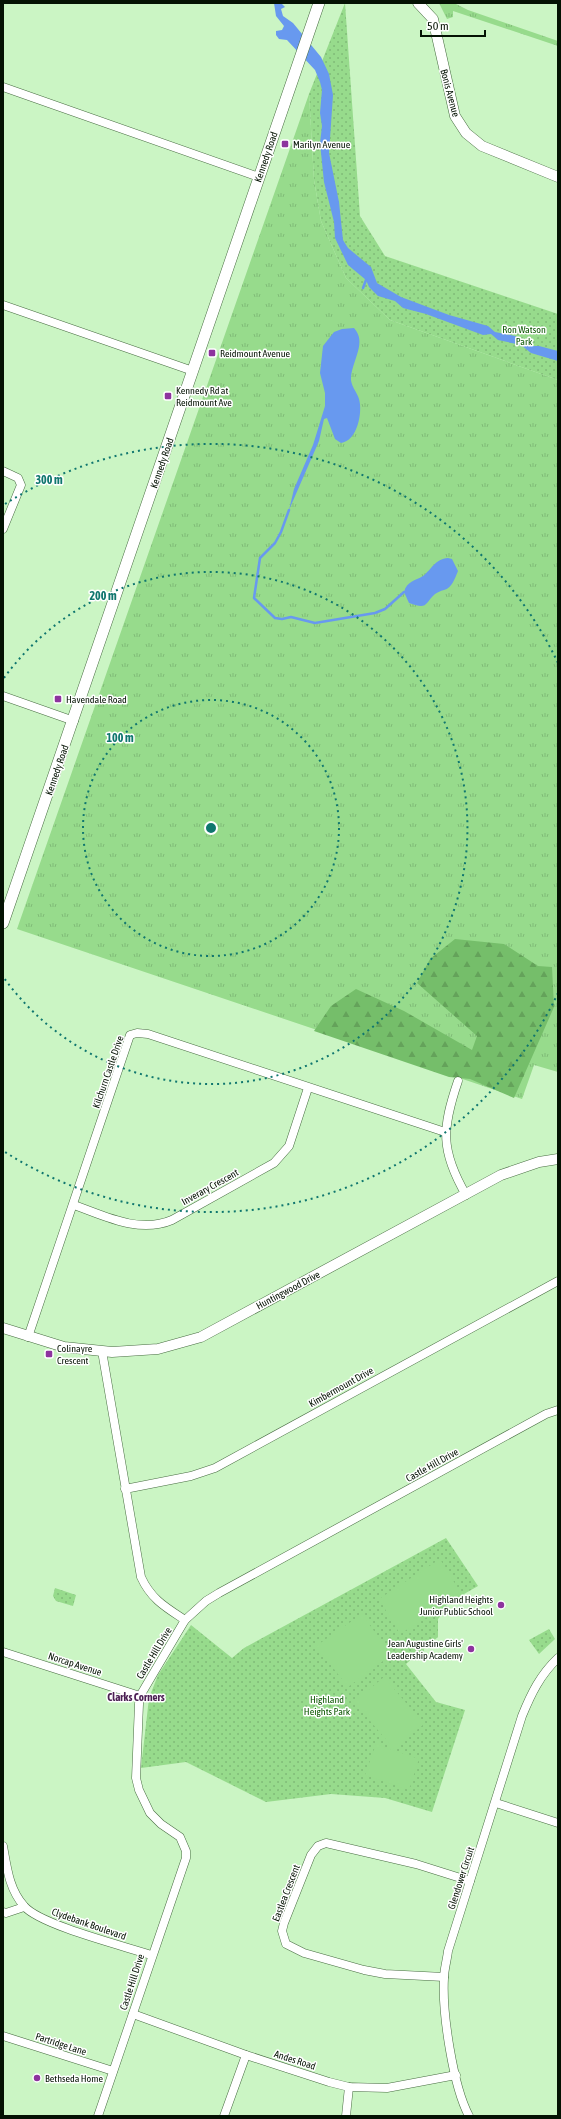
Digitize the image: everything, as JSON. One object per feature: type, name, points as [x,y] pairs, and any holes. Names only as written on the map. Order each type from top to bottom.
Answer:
[{"type":"main road","name":"Kennedy Road","points":[[3,923],[74,721],[319,3]]},
{"type":"street","name":"Bonis Avenue","points":[[418,3],[433,19],[451,105],[462,128],[471,138],[482,146],[558,177]]},
{"type":"street","points":[[3,87],[259,177]]},
{"type":"street","points":[[3,305],[193,371]]},
{"type":"street","points":[[3,471],[18,478],[21,486],[3,528]]},
{"type":"street","points":[[3,696],[74,721]]},
{"type":"street","name":"Kilchurn Castle Drive","points":[[28,1337],[74,1205],[130,1035],[137,1033],[148,1034],[445,1132]]},
{"type":"street","points":[[458,1081],[445,1132],[454,1173],[466,1194]]},
{"type":"street","name":"Inverary Crescent","points":[[74,1205],[126,1223],[145,1227],[154,1226],[172,1220],[274,1163],[288,1146],[308,1088]]},
{"type":"street","name":"Huntingwood Drive","points":[[3,1328],[64,1348],[102,1351],[158,1349],[201,1337],[501,1175],[539,1162],[558,1159]]},
{"type":"street","name":"Kimbermount Drive","points":[[125,1489],[192,1476],[215,1468],[558,1281]]},
{"type":"street","points":[[102,1351],[141,1576],[148,1591],[154,1598],[185,1620]]},
{"type":"street","name":"Castle Hill Drive","points":[[98,2116],[133,2014],[151,1955],[186,1858],[186,1851],[180,1837],[161,1824],[150,1813],[138,1790],[136,1778],[140,1696],[185,1620],[206,1601],[219,1593],[546,1414],[558,1410]]},
{"type":"street","name":"Norcap Avenue","points":[[3,1652],[140,1696]]},
{"type":"street","name":"Glendower Circuit","points":[[469,2116],[456,2075],[446,2026],[444,1978],[448,1951],[530,1696],[542,1676],[558,1658]]},
{"type":"street","points":[[496,1803],[558,1823]]},
{"type":"street","name":"Eastlea Crescent","points":[[444,1978],[385,1974],[364,1970],[304,1952],[286,1944],[282,1931],[284,1923],[311,1855],[318,1846],[326,1843],[408,1862],[470,1881]]},
{"type":"street","name":"Clydebank Boulevard","points":[[3,1846],[6,1879],[24,1907],[48,1922],[151,1955]]},
{"type":"street","points":[[3,1912],[24,1907]]},
{"type":"street","name":"Andes Road","points":[[133,2014],[246,2055],[349,2087],[387,2088],[456,2075]]},
{"type":"street","name":"Partridge Lane","points":[[3,2036],[113,2071]]},
{"type":"street","points":[[224,2116],[246,2055]]},
{"type":"street","points":[[346,2116],[349,2087]]},
{"type":"green space","name":"Ron Watson Park","points":[[345,3],[360,216],[385,256],[558,314],[558,380],[390,320],[346,278],[321,221],[314,180],[309,94]]},
{"type":"green space","points":[[439,3],[454,3],[468,10],[558,41],[558,46],[453,11],[453,17],[447,19]]},
{"type":"green space","points":[[309,94],[314,180],[321,221],[346,278],[390,320],[558,380],[558,1072],[534,1065],[522,1099],[17,929]]},
{"type":"green space","points":[[455,939],[504,944],[538,966],[552,967],[554,1007],[514,1098],[470,1079],[449,1077],[314,1031],[331,1006],[356,989],[404,1011],[472,1050],[477,1036],[417,983],[430,959]]},
{"type":"green space","name":"Highland Heights Park","points":[[446,1538],[478,1586],[445,1605],[448,1607],[438,1619],[438,1637],[424,1649],[424,1654],[421,1651],[406,1664],[436,1702],[465,1710],[432,1812],[385,1798],[331,1794],[266,1802],[186,1762],[141,1768],[149,1698],[158,1675],[191,1625],[232,1658],[244,1648]]},
{"type":"green space","points":[[440,1559],[462,1595],[400,1634],[379,1599]]},
{"type":"green space","points":[[55,1588],[76,1595],[73,1606],[56,1601],[53,1596]]},
{"type":"green space","points":[[362,1614],[391,1655],[348,1687],[316,1646]]},
{"type":"green space","points":[[549,1629],[555,1639],[539,1654],[529,1640]]},
{"type":"green space","points":[[384,1677],[424,1724],[394,1749],[354,1702]]},
{"type":"green space","points":[[376,1744],[419,1759],[409,1790],[365,1775]]},
{"type":"water","points":[[274,3],[281,3],[285,7],[281,9],[283,16],[293,23],[321,57],[329,74],[333,95],[329,153],[339,202],[343,240],[348,248],[371,267],[377,283],[401,297],[449,315],[488,326],[495,332],[515,336],[531,346],[539,346],[558,351],[558,361],[531,353],[521,345],[498,340],[491,334],[483,335],[426,314],[403,308],[395,301],[378,296],[369,287],[366,280],[348,265],[335,238],[334,222],[324,182],[320,143],[322,126],[320,113],[322,90],[320,82],[315,70],[287,40],[279,39],[276,35],[276,31],[282,30],[284,26],[276,16]]},
{"type":"water","points":[[354,328],[358,333],[359,345],[352,370],[351,380],[360,405],[358,426],[347,441],[341,443],[335,439],[327,418],[324,419],[319,441],[289,510],[294,489],[313,445],[325,406],[325,393],[320,373],[323,346],[334,332],[342,329]]},
{"type":"water","points":[[448,558],[452,559],[458,571],[451,585],[447,589],[435,594],[423,606],[409,603],[404,592],[405,588],[423,576],[437,562]]},
{"type":"waterway","points":[[363,288],[366,280]]},
{"type":"waterway","points":[[289,510],[281,532],[275,543],[260,558],[254,598],[275,618],[282,619],[291,617],[315,623],[375,613],[385,609],[404,592]]},
{"type":"place","name":"Marilyn Avenue","points":[[285,144]]},
{"type":"place","name":"Reidmount Avenue","points":[[212,353]]},
{"type":"place","name":"Kennedy Rd at Reidmount Ave","points":[[168,396]]},
{"type":"place","name":"Havendale Road","points":[[58,699]]},
{"type":"place","name":"Colinayre Crescent","points":[[49,1354]]},
{"type":"place","name":"Highland Heights Junior Public School","points":[[501,1605]]},
{"type":"place","name":"Jean Augustine Girls' Leadership Academy","points":[[471,1649]]},
{"type":"place","name":"Bethseda Home","points":[[37,2078]]},
{"type":"district","name":"Clarks Corners","points":[[136,1697]]}]
